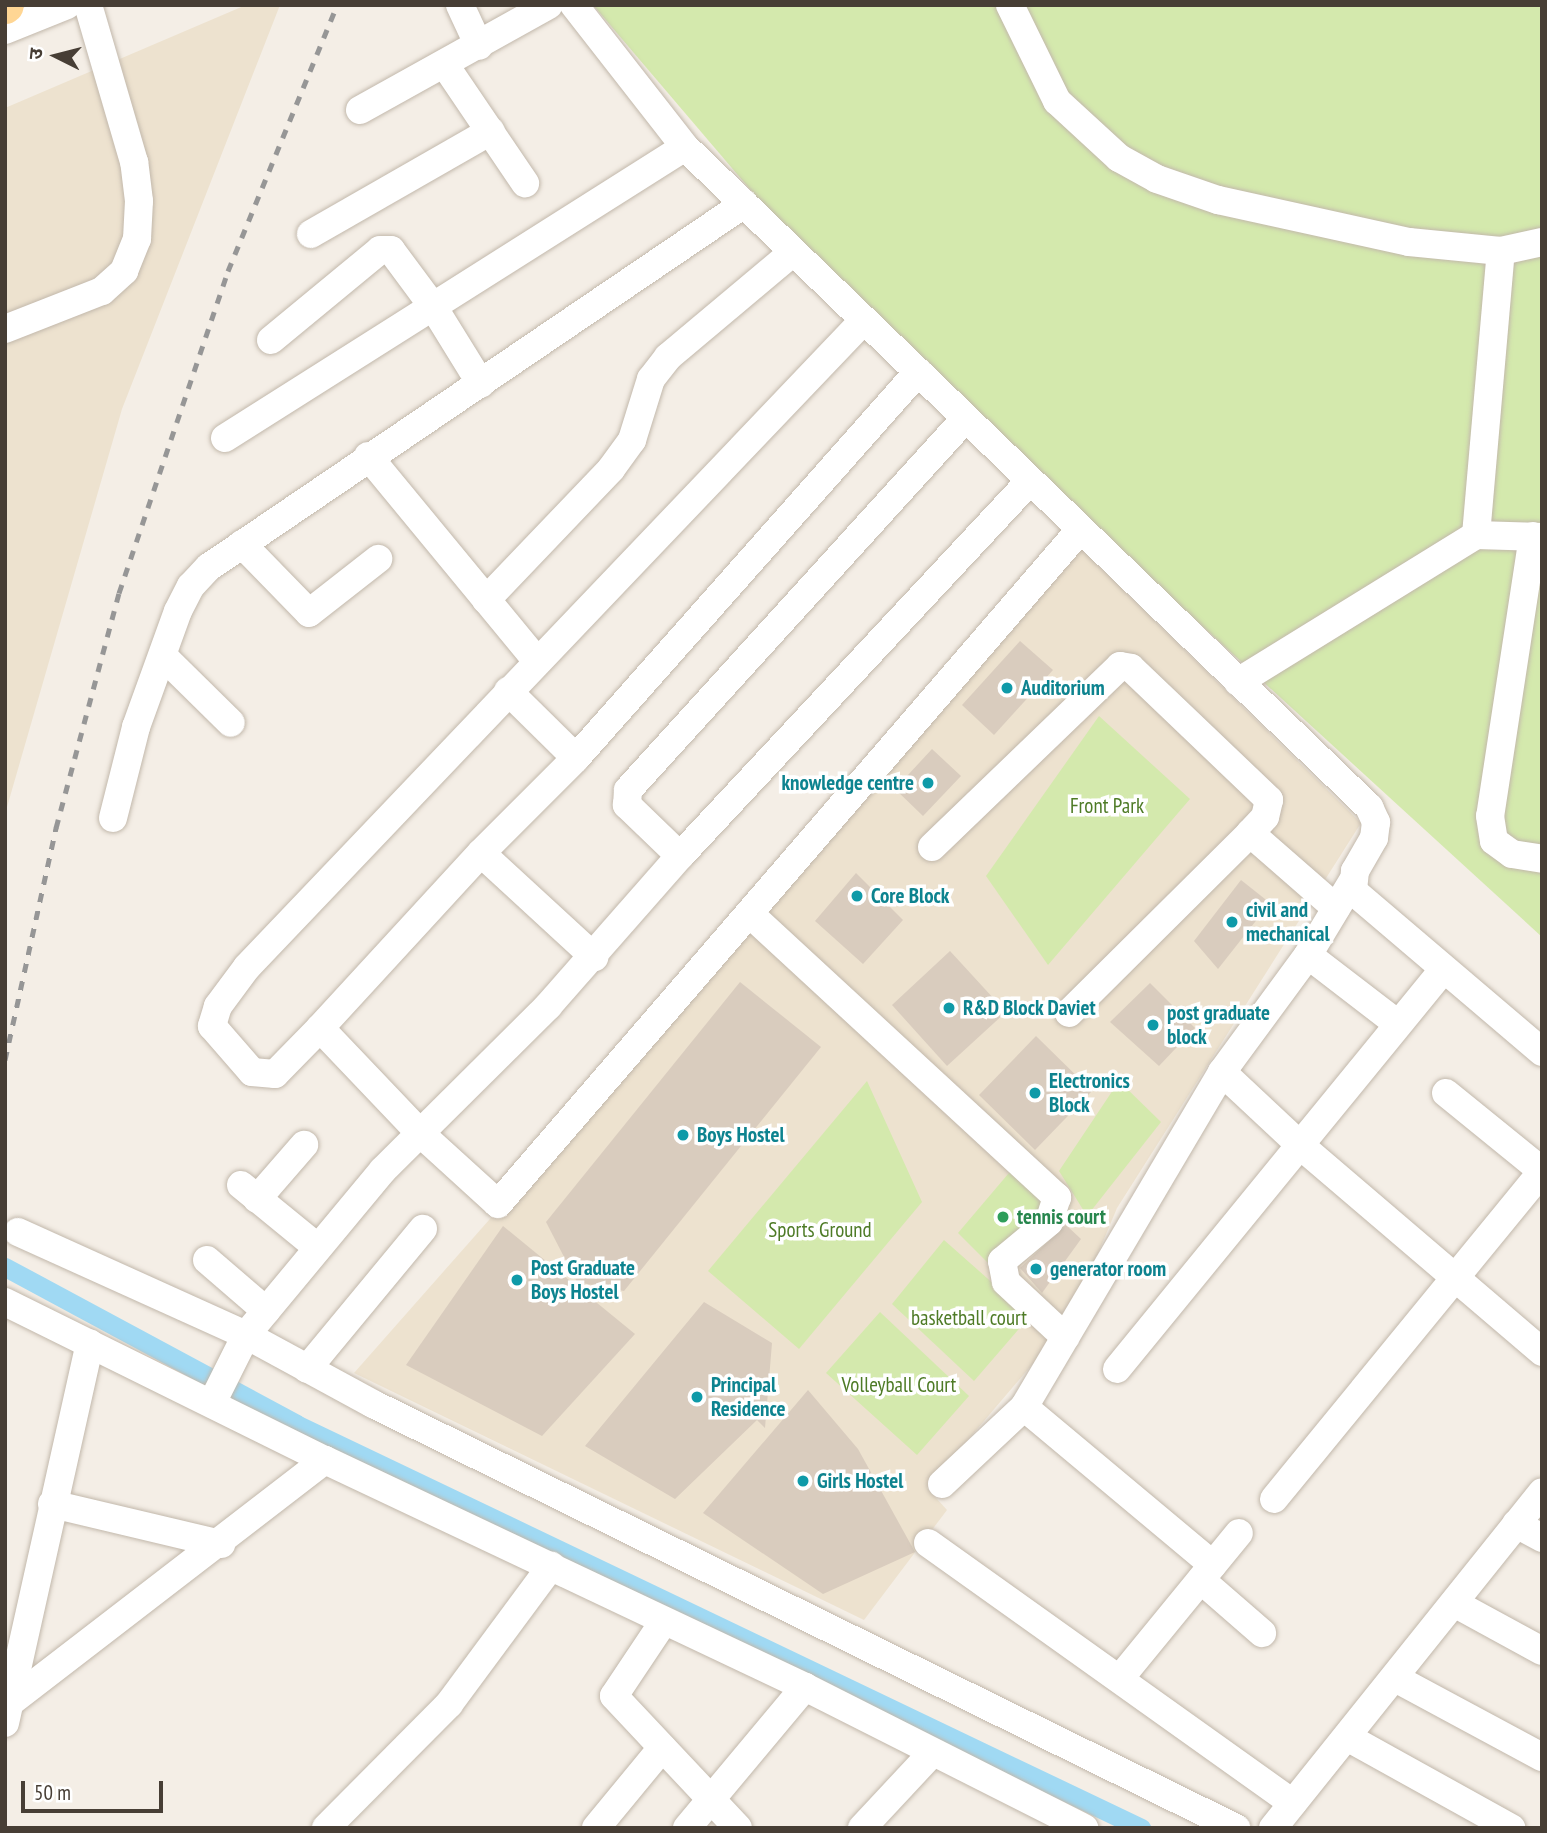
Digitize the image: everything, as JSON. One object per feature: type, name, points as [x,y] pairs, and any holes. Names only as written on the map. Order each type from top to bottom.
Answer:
[{"type":"street","points":[[5,30],[67,5]]},
{"type":"street","points":[[5,329],[102,291],[124,271],[137,239],[139,201],[134,162],[88,5]]},
{"type":"street","points":[[460,5],[479,46]]},
{"type":"street","points":[[360,110],[549,5]]},
{"type":"street","points":[[574,5],[685,146],[792,253],[1368,807],[1376,822],[1374,838],[1352,882],[1308,955],[1222,1072],[1024,1407],[942,1484]]},
{"type":"street","points":[[1010,5],[1058,101],[1119,158],[1157,179],[1218,200],[1409,242],[1502,251],[1542,242]]},
{"type":"street","points":[[445,65],[524,183]]},
{"type":"street","points":[[311,234],[491,131]]},
{"type":"street","points":[[225,438],[434,309],[685,146]]},
{"type":"street","points":[[113,818],[136,727],[191,586],[242,544],[368,456],[481,384],[744,204]]},
{"type":"street","points":[[271,340],[385,249],[397,254],[481,384]]},
{"type":"street","points":[[1476,535],[1502,251]]},
{"type":"street","points":[[486,600],[611,469],[632,440],[651,379],[668,357],[792,253]]},
{"type":"street","points":[[864,320],[508,691],[428,781],[247,967],[218,1006],[212,1026],[252,1072],[268,1077],[320,1028],[481,853],[576,758],[918,372]]},
{"type":"street","points":[[680,856],[627,805],[628,790],[965,419]]},
{"type":"street","points":[[368,456],[537,661]]},
{"type":"street","points":[[215,1395],[242,1343],[266,1311],[420,1133],[594,957],[680,856],[1030,482]]},
{"type":"street","points":[[320,1028],[420,1133],[498,1204],[1080,530]]},
{"type":"street","points":[[1238,681],[1476,535],[1537,536],[1490,816],[1494,841],[1512,854],[1542,859]]},
{"type":"street","points":[[242,544],[309,613],[378,559]]},
{"type":"street","points":[[163,656],[231,723]]},
{"type":"street","points":[[932,847],[1120,666],[1131,668],[1269,800],[1265,817],[1069,1013]]},
{"type":"street","points":[[508,691],[576,758]]},
{"type":"street","points":[[1250,832],[1336,908]]},
{"type":"street","points":[[481,853],[594,957]]},
{"type":"street","points":[[1352,882],[1358,899],[1542,1052]]},
{"type":"street","points":[[750,914],[1057,1197],[1049,1222],[1002,1261],[1006,1282],[1065,1337]]},
{"type":"street","points":[[1308,955],[1398,1024]]},
{"type":"street","points":[[1117,1369],[1443,970]]},
{"type":"street","points":[[1222,1072],[1301,1146],[1542,1352]]},
{"type":"street","points":[[1274,1499],[1453,1276],[1542,1172],[1447,1093]]},
{"type":"street","points":[[304,1145],[249,1192],[318,1248]]},
{"type":"street","points":[[307,1368],[423,1229]]},
{"type":"street","points":[[18,1232],[242,1343],[307,1368],[897,1665],[1236,1828]]},
{"type":"street","points":[[207,1260],[266,1311]]},
{"type":"street","points":[[5,1302],[90,1343],[215,1395],[325,1460],[805,1687],[1084,1828]]},
{"type":"street","points":[[9,1712],[52,1504],[90,1343]]},
{"type":"street","points":[[1024,1407],[1207,1572],[1262,1633]]},
{"type":"street","points":[[9,1712],[325,1460]]},
{"type":"street","points":[[1273,1828],[1542,1492]]},
{"type":"street","points":[[52,1504],[221,1544]]},
{"type":"street","points":[[1516,1524],[1542,1538]]},
{"type":"street","points":[[1121,1677],[1239,1533]]},
{"type":"street","points":[[928,1543],[1121,1677],[1293,1803]]},
{"type":"street","points":[[326,1828],[449,1704],[551,1566]]},
{"type":"street","points":[[1454,1603],[1542,1651]]},
{"type":"street","points":[[664,1622],[614,1696],[738,1828]]},
{"type":"street","points":[[1395,1678],[1542,1757]]},
{"type":"street","points":[[687,1828],[805,1687]]},
{"type":"street","points":[[1347,1737],[1511,1828]]},
{"type":"street","points":[[596,1828],[662,1748]]},
{"type":"street","points":[[862,1828],[932,1753]]},
{"type":"shaded area","points":[[246,5],[280,5],[122,409],[5,814],[5,108]]},
{"type":"shaded area","points":[[1075,543],[1361,823],[1117,1208],[1070,1320],[927,1488],[947,1510],[864,1620],[354,1373],[743,932]]},
{"type":"green space","points":[[593,5],[1542,5],[1542,937],[1071,506],[766,208]]},
{"type":"green space","name":"Front Park","points":[[1099,716],[1190,799],[1048,965],[986,876]]},
{"type":"green space","name":"Sports Ground","points":[[867,1081],[922,1202],[799,1349],[708,1271]]},
{"type":"green space","points":[[1119,1081],[1161,1122],[1087,1216],[1059,1171]]},
{"type":"green space","name":"tennis court","points":[[1014,1167],[1049,1201],[990,1265],[958,1233]]},
{"type":"green space","name":"basketball court","points":[[944,1240],[1030,1316],[974,1381],[892,1304]]},
{"type":"green space","name":"Volleyball Court","points":[[880,1312],[969,1396],[917,1455],[826,1373]]},
{"type":"building","name":"Auditorium","points":[[1020,641],[1053,670],[994,735],[962,705]]},
{"type":"building","name":"knowledge centre","points":[[932,749],[961,776],[923,816],[895,789]]},
{"type":"building","name":"Core Block","points":[[856,873],[903,920],[863,964],[815,921]]},
{"type":"building","name":"civil and mechanical","points":[[1241,880],[1270,903],[1218,969],[1194,941]]},
{"type":"building","name":"R&D Block Daviet","points":[[950,951],[1006,1012],[947,1066],[892,1005]]},
{"type":"building","name":"Boys Hostel","points":[[740,982],[821,1047],[624,1291],[577,1282],[546,1222]]},
{"type":"building","name":"post graduate block","points":[[1150,983],[1195,1028],[1159,1066],[1110,1022]]},
{"type":"building","name":"Electronics Block","points":[[1036,1036],[1092,1091],[1035,1150],[979,1095]]},
{"type":"building","points":[[1066,1225],[1081,1239],[1042,1293],[1020,1268]]},
{"type":"building","name":"Post Graduate Boys Hostel","points":[[503,1226],[635,1334],[542,1436],[406,1365]]},
{"type":"building","name":"Principal Residence","points":[[704,1302],[772,1343],[765,1428],[757,1420],[675,1499],[585,1446]]},
{"type":"building","name":"Girls Hostel","points":[[808,1390],[858,1449],[915,1552],[823,1594],[703,1513]]},
{"type":"waterway","points":[[5,1267],[296,1424],[1141,1828]]},
{"type":"railway","points":[[5,1060],[56,828],[119,593],[228,271],[337,5]]},
{"type":"place","name":"Auditorium","points":[[1007,688]]},
{"type":"place","name":"knowledge centre","points":[[928,783]]},
{"type":"place","name":"Core Block","points":[[857,896]]},
{"type":"place","name":"civil and mechanical","points":[[1232,922]]},
{"type":"place","name":"R&D Block Daviet","points":[[949,1008]]},
{"type":"place","name":"post graduate block","points":[[1153,1025]]},
{"type":"place","name":"Electronics Block","points":[[1035,1093]]},
{"type":"place","name":"Boys Hostel","points":[[683,1135]]},
{"type":"place","name":"tennis court","points":[[1003,1217]]},
{"type":"place","name":"generator room","points":[[1036,1269]]},
{"type":"place","name":"Post Graduate Boys Hostel","points":[[517,1280]]},
{"type":"place","name":"Principal Residence","points":[[697,1397]]},
{"type":"place","name":"Girls Hostel","points":[[803,1481]]}]
